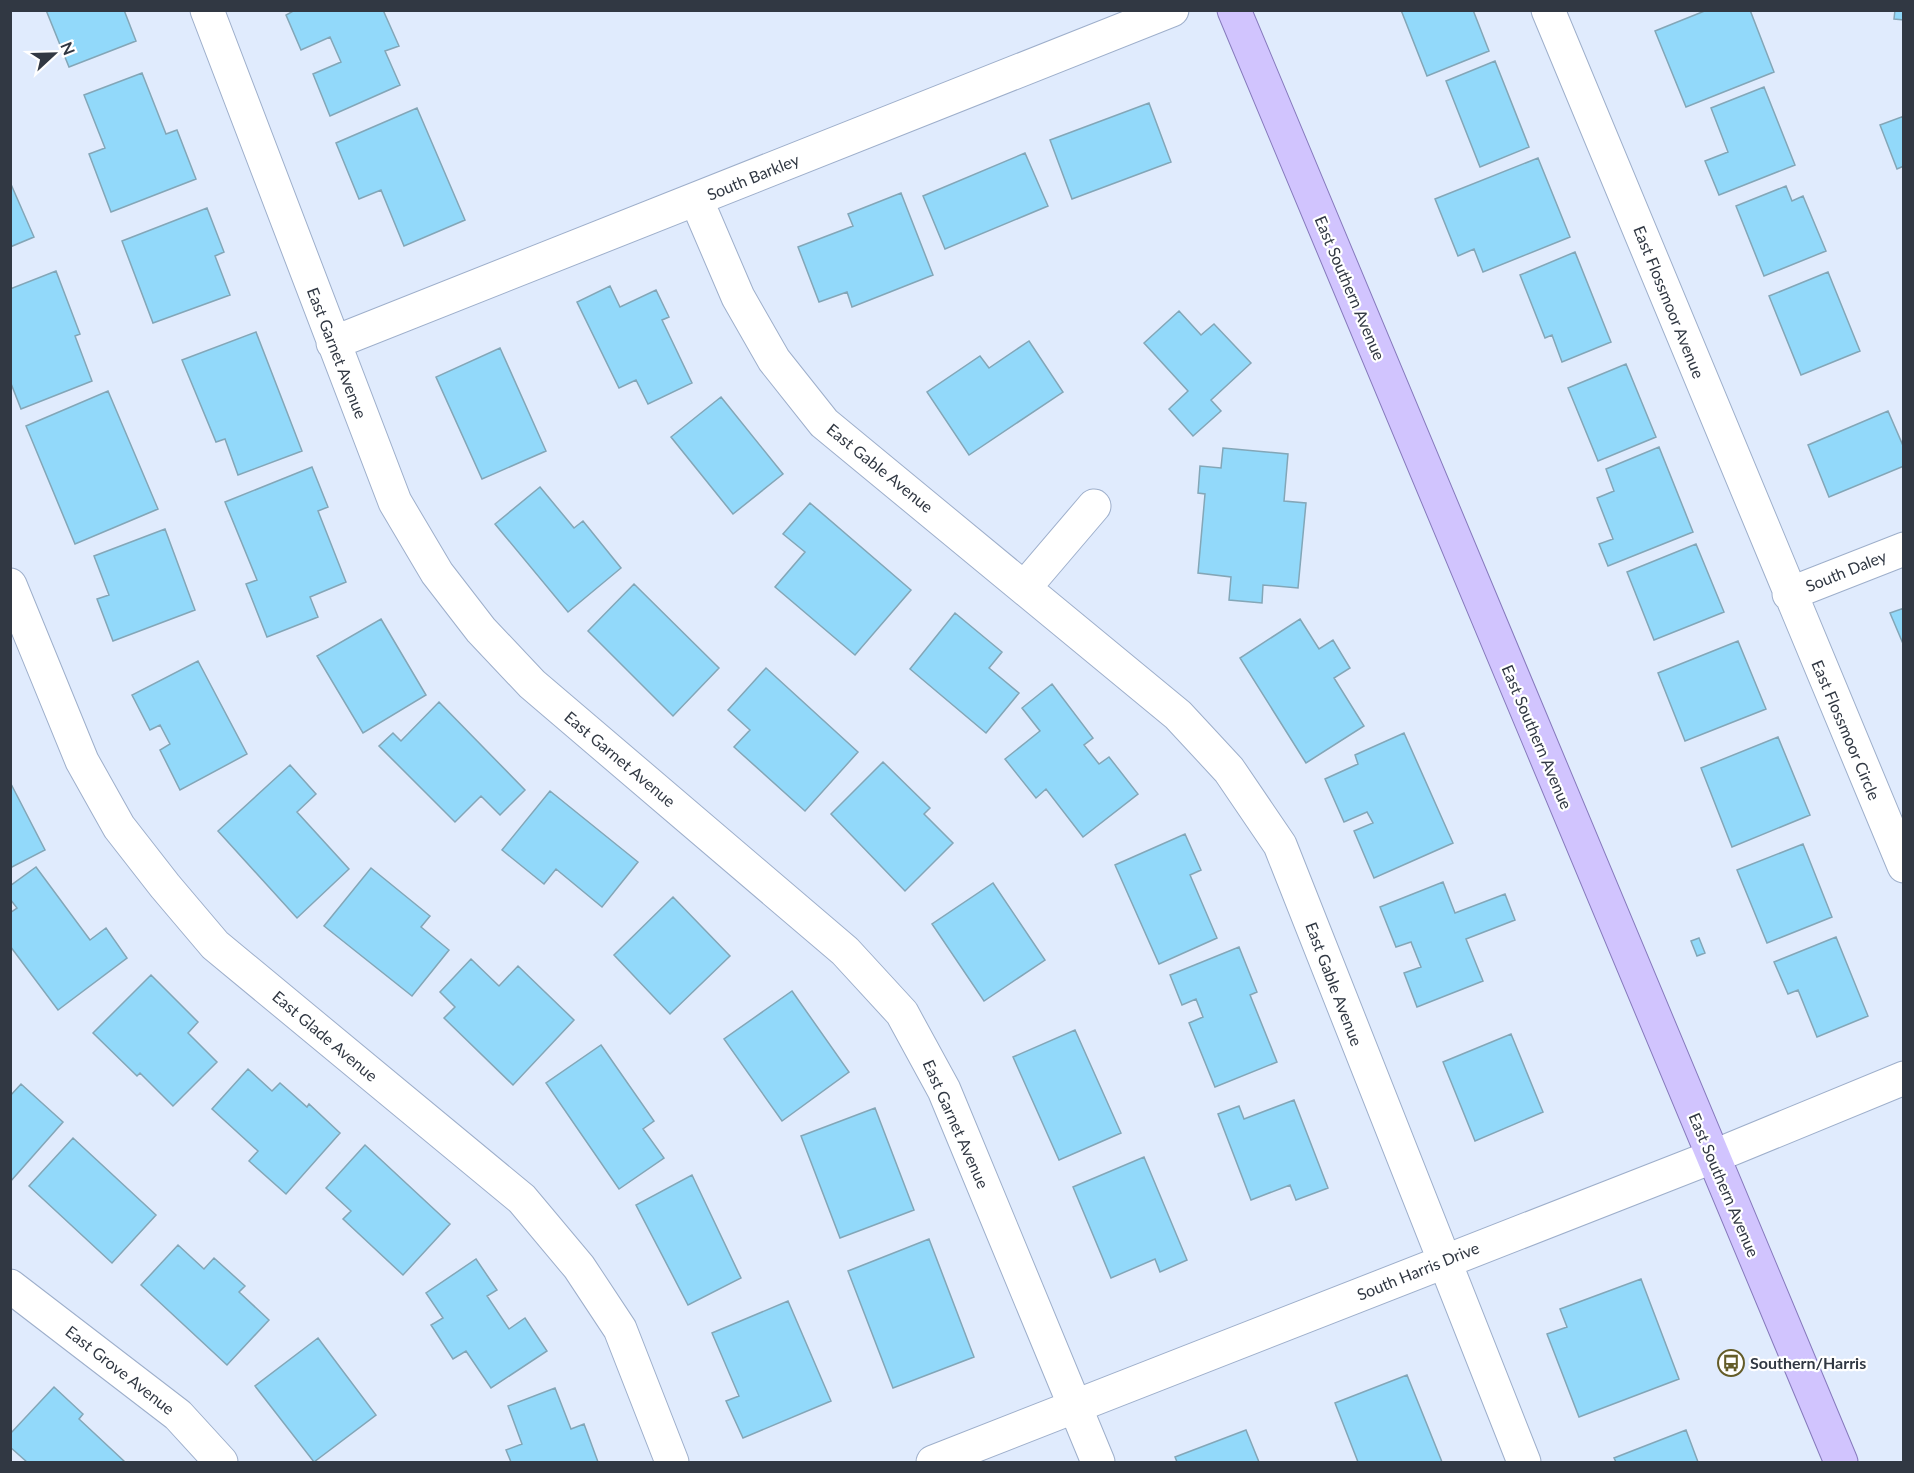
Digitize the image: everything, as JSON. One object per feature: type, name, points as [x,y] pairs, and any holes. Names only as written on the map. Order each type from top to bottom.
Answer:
[{"type":"main road","name":"East Southern Avenue","points":[[1234,10],[1841,1462]]},
{"type":"street","name":"East Garnet Avenue","points":[[207,10],[395,502],[437,573],[481,630],[532,684],[845,951],[902,1014],[944,1090],[1098,1462]]},
{"type":"street","name":"South Barkley","points":[[333,343],[1172,10]]},
{"type":"street","name":"East Flossmoor Avenue","points":[[1548,10],[1789,594]]},
{"type":"street","name":"East Gable Avenue","points":[[696,199],[743,306],[774,360],[824,423],[1178,715],[1229,770],[1280,844],[1443,1262],[1524,1462]]},
{"type":"street","points":[[1025,587],[1094,506]]},
{"type":"street","name":"South Daley","points":[[1789,594],[1904,549]]},
{"type":"street","name":"East Glade Avenue","points":[[10,585],[82,761],[119,826],[215,945],[522,1199],[579,1267],[620,1329],[672,1462]]},
{"type":"street","name":"East Flossmoor Circle","points":[[1789,594],[1904,866]]},
{"type":"street","name":"South Harris Drive","points":[[933,1462],[1712,1157],[1904,1078]]},
{"type":"street","name":"East Grove Avenue","points":[[10,1286],[178,1415],[221,1462]]},
{"type":"building","points":[[46,10],[124,10],[136,41],[69,67]]},
{"type":"building","points":[[295,10],[383,10],[399,46],[385,51],[400,85],[330,116],[313,74],[341,62],[330,37],[301,50],[286,15]]},
{"type":"building","points":[[1401,10],[1473,10],[1489,51],[1427,76]]},
{"type":"building","points":[[1707,10],[1750,10],[1774,72],[1686,107],[1655,31]]},
{"type":"building","points":[[1895,10],[1904,10],[1904,20],[1894,19]]},
{"type":"building","points":[[1495,61],[1529,147],[1480,167],[1446,81]]},
{"type":"building","points":[[142,73],[166,134],[177,130],[196,179],[111,212],[89,154],[105,148],[84,95]]},
{"type":"building","points":[[1764,87],[1795,165],[1719,195],[1705,161],[1728,152],[1711,108]]},
{"type":"building","points":[[1149,103],[1171,162],[1072,199],[1050,140]]},
{"type":"building","points":[[417,108],[465,220],[404,246],[381,190],[359,199],[336,143]]},
{"type":"building","points":[[1904,116],[1904,166],[1897,169],[1880,125]]},
{"type":"building","points":[[1025,153],[1048,206],[945,249],[923,196]]},
{"type":"building","points":[[1538,158],[1570,237],[1483,272],[1474,249],[1458,256],[1435,199]]},
{"type":"building","points":[[10,182],[34,237],[10,247]]},
{"type":"building","points":[[1786,186],[1792,201],[1803,196],[1826,251],[1764,276],[1736,206]]},
{"type":"building","points":[[901,193],[933,275],[852,307],[847,292],[819,302],[798,247],[853,226],[848,214]]},
{"type":"building","points":[[207,208],[224,252],[215,256],[230,295],[153,323],[122,241]]},
{"type":"building","points":[[1575,252],[1611,342],[1562,362],[1552,335],[1545,338],[1520,275]]},
{"type":"building","points":[[56,271],[80,334],[75,336],[92,381],[21,409],[10,381],[10,289]]},
{"type":"building","points":[[1828,272],[1860,351],[1801,375],[1769,296]]},
{"type":"building","points":[[610,286],[620,307],[656,290],[669,317],[662,320],[692,383],[648,404],[636,380],[619,388],[577,302]]},
{"type":"building","points":[[1179,311],[1201,335],[1214,324],[1251,363],[1211,400],[1221,411],[1193,436],[1169,409],[1188,391],[1144,343]]},
{"type":"building","points":[[256,332],[302,451],[238,475],[225,439],[216,442],[182,360]]},
{"type":"building","points":[[1029,341],[1063,392],[969,455],[927,392],[980,356],[989,368]]},
{"type":"building","points":[[500,348],[546,451],[482,479],[436,377]]},
{"type":"building","points":[[1626,364],[1656,437],[1598,461],[1568,388]]},
{"type":"building","points":[[108,391],[158,509],[75,544],[26,426]]},
{"type":"building","points":[[721,397],[783,474],[733,514],[671,437]]},
{"type":"building","points":[[1888,411],[1904,448],[1904,466],[1829,497],[1808,445]]},
{"type":"building","points":[[1659,447],[1693,532],[1608,566],[1599,544],[1613,539],[1597,498],[1614,491],[1606,469]]},
{"type":"building","points":[[1223,448],[1288,454],[1284,501],[1306,503],[1298,588],[1263,585],[1262,603],[1229,600],[1231,577],[1198,573],[1205,494],[1198,493],[1200,466],[1221,468]]},
{"type":"building","points":[[312,467],[328,507],[318,511],[346,582],[310,597],[318,617],[267,637],[246,584],[257,580],[225,502]]},
{"type":"building","points":[[540,487],[574,528],[583,521],[621,568],[568,612],[495,524]]},
{"type":"building","points":[[810,503],[911,590],[855,655],[775,587],[805,552],[783,534]]},
{"type":"building","points":[[165,529],[195,610],[113,641],[97,599],[109,595],[94,556]]},
{"type":"building","points":[[1696,544],[1724,612],[1654,640],[1627,572]]},
{"type":"building","points":[[634,584],[719,668],[673,716],[588,631]]},
{"type":"building","points":[[1904,608],[1904,646],[1890,613]]},
{"type":"building","points":[[955,613],[1002,652],[989,668],[1019,693],[986,733],[910,669]]},
{"type":"building","points":[[381,619],[426,695],[363,733],[317,656]]},
{"type":"building","points":[[1300,619],[1319,649],[1333,640],[1350,668],[1334,678],[1364,726],[1306,763],[1240,658]]},
{"type":"building","points":[[1738,641],[1766,709],[1685,741],[1658,673]]},
{"type":"building","points":[[198,661],[247,754],[180,790],[160,750],[170,744],[160,725],[150,730],[132,695]]},
{"type":"building","points":[[766,668],[858,752],[805,811],[734,747],[750,730],[728,710]]},
{"type":"building","points":[[1052,684],[1093,738],[1084,745],[1099,764],[1109,757],[1138,794],[1083,837],[1046,789],[1036,798],[1005,759],[1040,731],[1022,708]]},
{"type":"building","points":[[439,702],[525,790],[500,815],[481,796],[455,822],[379,746],[393,733],[401,741]]},
{"type":"building","points":[[1404,733],[1453,843],[1374,878],[1354,831],[1373,823],[1367,812],[1344,822],[1325,779],[1358,764],[1355,755]]},
{"type":"building","points":[[1778,737],[1810,815],[1732,847],[1701,768]]},
{"type":"building","points":[[883,762],[930,808],[924,814],[953,843],[905,891],[831,814]]},
{"type":"building","points":[[290,765],[316,794],[297,812],[349,869],[297,918],[218,831]]},
{"type":"building","points":[[10,782],[45,850],[10,868]]},
{"type":"building","points":[[550,791],[638,862],[602,907],[556,869],[544,884],[502,850]]},
{"type":"building","points":[[1185,834],[1201,870],[1190,875],[1217,938],[1159,964],[1115,865]]},
{"type":"building","points":[[1803,844],[1832,917],[1767,943],[1737,870]]},
{"type":"building","points":[[36,867],[90,940],[106,928],[127,958],[58,1010],[10,946],[10,913],[17,908],[10,899],[10,886]]},
{"type":"building","points":[[371,868],[430,916],[421,927],[449,950],[412,996],[324,926]]},
{"type":"building","points":[[1443,882],[1455,913],[1505,894],[1515,920],[1466,939],[1483,981],[1417,1007],[1404,973],[1421,967],[1411,942],[1396,947],[1380,907]]},
{"type":"building","points":[[993,883],[1045,960],[984,1001],[932,924]]},
{"type":"building","points":[[673,897],[730,956],[670,1014],[614,955]]},
{"type":"building","points":[[1836,937],[1868,1016],[1817,1037],[1798,990],[1788,994],[1774,962]]},
{"type":"building","points":[[1699,938],[1705,953],[1697,956],[1691,941]]},
{"type":"building","points":[[1239,947],[1257,992],[1250,995],[1277,1062],[1215,1087],[1189,1023],[1203,1017],[1196,999],[1182,1005],[1170,975]]},
{"type":"building","points":[[471,959],[499,986],[518,966],[574,1020],[513,1085],[444,1018],[455,1007],[440,992]]},
{"type":"building","points":[[151,975],[198,1022],[188,1033],[217,1062],[173,1106],[140,1073],[137,1076],[93,1033]]},
{"type":"building","points":[[792,991],[849,1072],[782,1121],[724,1039]]},
{"type":"building","points":[[1075,1030],[1121,1133],[1059,1160],[1013,1057]]},
{"type":"building","points":[[1511,1034],[1543,1112],[1475,1141],[1443,1062]]},
{"type":"building","points":[[601,1045],[654,1121],[643,1129],[664,1158],[619,1189],[546,1083]]},
{"type":"building","points":[[248,1069],[272,1091],[280,1083],[307,1107],[309,1104],[340,1133],[286,1194],[249,1161],[258,1151],[212,1109]]},
{"type":"building","points":[[21,1084],[63,1122],[10,1182],[10,1096]]},
{"type":"building","points":[[1294,1100],[1328,1188],[1296,1200],[1290,1185],[1251,1200],[1218,1114],[1239,1106],[1244,1119]]},
{"type":"building","points":[[875,1108],[914,1210],[840,1238],[801,1136]]},
{"type":"building","points":[[73,1138],[156,1215],[112,1263],[29,1186]]},
{"type":"building","points":[[365,1145],[450,1224],[403,1275],[343,1219],[351,1211],[326,1188]]},
{"type":"building","points":[[1144,1157],[1187,1260],[1160,1272],[1155,1259],[1111,1278],[1073,1187]]},
{"type":"building","points":[[692,1175],[741,1278],[688,1305],[636,1205]]},
{"type":"building","points":[[929,1239],[974,1357],[893,1388],[848,1271]]},
{"type":"building","points":[[178,1245],[204,1269],[214,1258],[245,1286],[239,1292],[269,1320],[227,1365],[141,1285]]},
{"type":"building","points":[[476,1259],[497,1290],[487,1296],[509,1329],[525,1318],[547,1351],[491,1388],[466,1351],[453,1359],[431,1325],[443,1318],[426,1293]]},
{"type":"building","points":[[1641,1279],[1679,1379],[1579,1417],[1547,1334],[1567,1327],[1560,1309]]},
{"type":"building","points":[[788,1301],[831,1401],[743,1438],[726,1401],[739,1396],[712,1333]]},
{"type":"building","points":[[318,1338],[376,1415],[314,1462],[255,1386]]},
{"type":"building","points":[[1729,1353],[1736,1368],[1729,1371],[1722,1356]]},
{"type":"building","points":[[1407,1375],[1442,1462],[1358,1462],[1335,1403]]},
{"type":"building","points":[[54,1387],[83,1414],[79,1419],[125,1462],[27,1462],[10,1447],[10,1434]]},
{"type":"building","points":[[555,1388],[571,1429],[584,1424],[598,1462],[511,1462],[506,1450],[522,1444],[508,1406]]},
{"type":"building","points":[[1246,1430],[1259,1462],[1177,1462],[1175,1457]]},
{"type":"building","points":[[1686,1430],[1698,1462],[1616,1462],[1614,1458]]},
{"type":"place","name":"Southern/Harris","points":[[1731,1363]]}]
